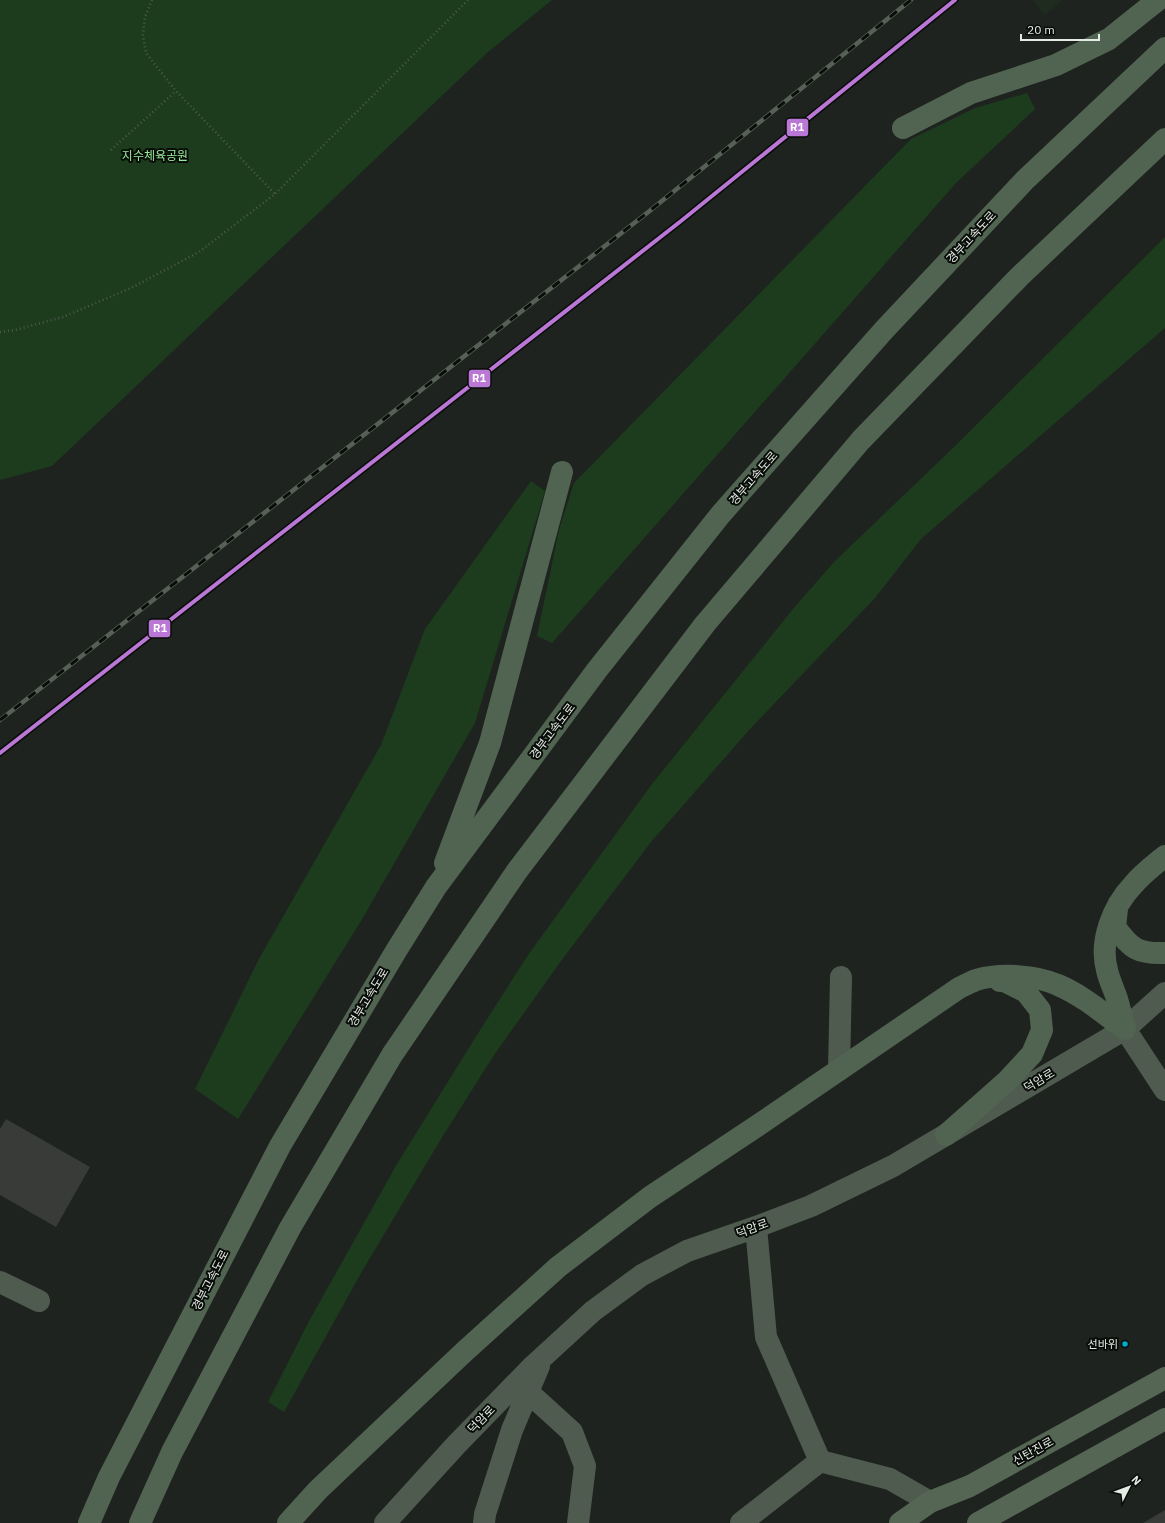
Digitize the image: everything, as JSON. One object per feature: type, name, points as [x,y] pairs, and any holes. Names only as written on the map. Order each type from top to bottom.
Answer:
[{"type":"highway","points":[[903,128],[971,93],[1056,65],[1109,39],[1158,0]]},
{"type":"highway","name":"경부고속도로","points":[[89,1523],[109,1477],[280,1146],[396,951],[436,887],[597,670],[721,514],[884,330],[1025,180],[1165,48]]},
{"type":"highway","points":[[140,1523],[172,1452],[290,1228],[392,1055],[517,871],[705,624],[861,440],[1020,276],[1165,139]]},
{"type":"highway","points":[[436,887],[490,743],[562,472]]},
{"type":"highway","points":[[1125,1029],[1106,969],[1105,945],[1109,928],[1117,907],[1132,886],[1147,870],[1165,856]]},
{"type":"highway","points":[[1117,907],[1115,928],[1125,941],[1137,950],[1152,954],[1165,953]]},
{"type":"highway","points":[[288,1523],[318,1490],[458,1357],[558,1267],[650,1197],[960,988],[977,980],[1003,976],[1033,978],[1058,985],[1085,1000],[1125,1029]]},
{"type":"highway","points":[[946,1135],[1007,1081],[1032,1054],[1042,1030],[1040,1010],[1026,992],[1004,982],[977,980]]},
{"type":"main road","name":"신탄진로","points":[[900,1523],[930,1502],[970,1486],[1165,1378]]},
{"type":"main road","points":[[978,1523],[1165,1419]]},
{"type":"street","points":[[839,1070],[841,977]]},
{"type":"street","name":"덕암로","points":[[385,1523],[456,1445],[544,1356],[593,1311],[642,1275],[687,1251],[811,1206],[886,1170],[1125,1029],[1165,993]]},
{"type":"street","points":[[1125,1029],[1165,1090]]},
{"type":"street","points":[[756,1227],[766,1337],[820,1461]]},
{"type":"street","points":[[0,1282],[39,1301]]},
{"type":"street","points":[[484,1523],[485,1514],[512,1430],[544,1356]]},
{"type":"street","points":[[528,1392],[572,1432],[585,1466],[578,1523]]},
{"type":"street","points":[[820,1461],[890,1479],[930,1502]]},
{"type":"street","points":[[741,1523],[820,1461]]},
{"type":"path","points":[[152,0],[145,17],[144,35],[146,53],[176,91],[275,194]]},
{"type":"path","points":[[0,332],[15,330],[63,317],[131,288],[199,252],[275,194],[468,0]]},
{"type":"path","points":[[111,150],[176,91]]},
{"type":"shaded area","points":[[1033,0],[1063,0],[1045,15]]},
{"type":"green space","name":"지수체육공원","points":[[0,0],[552,0],[488,52],[52,466],[0,480]]},
{"type":"green space","points":[[1027,93],[1035,109],[956,183],[552,643],[537,636],[559,530],[574,483],[911,139],[975,108]]},
{"type":"green space","points":[[1165,237],[1165,328],[921,539],[875,598],[750,729],[651,842],[561,961],[494,1055],[441,1139],[361,1273],[284,1412],[268,1402],[308,1323],[397,1164],[475,1038],[528,955],[652,784],[793,609],[834,562],[954,447]]},
{"type":"green space","points":[[531,481],[545,491],[475,723],[361,921],[238,1119],[195,1089],[260,957],[381,745],[425,629]]},
{"type":"building","points":[[6,1119],[90,1167],[56,1227],[0,1195],[0,1129]]},
{"type":"building","points":[[1165,1510],[1165,1523],[1143,1523]]},
{"type":"railway","points":[[0,720],[647,213],[911,0]]},
{"type":"transit line","name":"R1","points":[[0,753],[681,221],[955,0]]},
{"type":"place","name":"선바위","points":[[1125,1344]]}]
